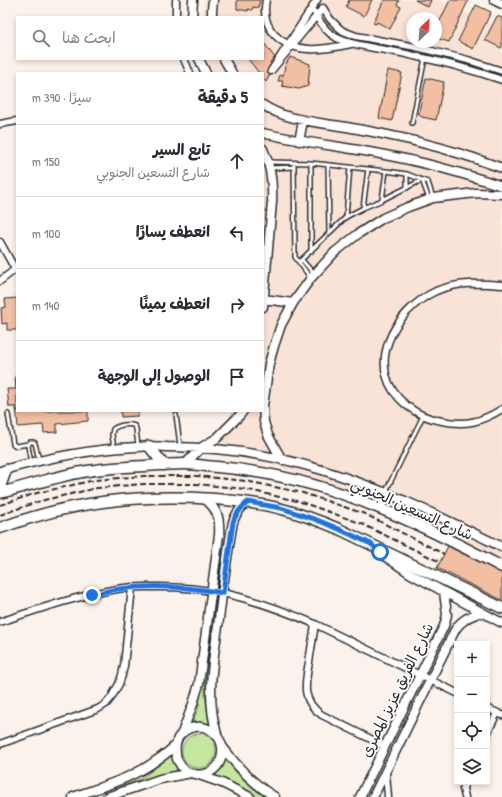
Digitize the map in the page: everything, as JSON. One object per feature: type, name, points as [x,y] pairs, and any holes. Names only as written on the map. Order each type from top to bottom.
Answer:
[{"type":"main road","points":[[149,446],[164,465]]},
{"type":"main road","name":"شارع التسعين الجنوبي","points":[[0,493],[84,471],[122,467],[185,464],[234,468],[270,474],[307,483],[343,495],[415,524],[502,567]]},
{"type":"main road","points":[[0,487],[3,470]]},
{"type":"main road","points":[[378,508],[386,493]]},
{"type":"main road","points":[[0,528],[48,512],[104,501],[146,498],[205,499],[248,502],[281,508],[339,529],[502,608]]},
{"type":"street","points":[[176,0],[176,16]]},
{"type":"street","points":[[192,16],[193,0]]},
{"type":"street","points":[[212,16],[213,0]]},
{"type":"street","points":[[266,0],[265,15],[269,26],[275,36],[284,42],[302,48],[313,49],[352,44]]},
{"type":"street","points":[[312,0],[316,16],[326,29],[337,38],[352,44],[425,58],[502,80]]},
{"type":"street","points":[[317,0],[271,71],[323,8],[334,24],[348,33],[356,36],[406,45]]},
{"type":"street","points":[[494,0],[502,4]]},
{"type":"street","points":[[414,56],[416,48]]},
{"type":"street","points":[[420,48],[468,60],[502,71]]},
{"type":"street","points":[[184,60],[190,72]]},
{"type":"street","points":[[200,60],[206,72]]},
{"type":"street","points":[[225,60],[231,72]]},
{"type":"street","points":[[264,106],[286,117],[372,132],[417,142],[454,152],[502,168]]},
{"type":"street","points":[[0,124],[16,121]]},
{"type":"street","points":[[299,141],[304,121]]},
{"type":"street","points":[[264,133],[299,141],[382,154],[475,177],[502,186]]},
{"type":"street","points":[[264,152],[269,165],[273,186],[264,303],[293,303]]},
{"type":"street","points":[[264,399],[269,364],[281,326],[293,303],[313,276],[335,252],[358,234],[383,218],[431,199],[476,193],[502,194]]},
{"type":"street","points":[[0,242],[16,269],[0,281]]},
{"type":"street","points":[[502,285],[460,284],[444,288],[422,299],[410,309],[399,322],[388,341],[385,354],[385,367],[388,380],[394,392],[410,408],[423,416],[451,423],[465,423],[486,418],[502,409]]},
{"type":"street","points":[[185,464],[202,447],[217,438],[242,412]]},
{"type":"street","points":[[263,412],[264,422],[268,435],[282,460]]},
{"type":"street","points":[[3,470],[79,454],[114,448],[138,446],[202,447],[244,452],[322,470],[386,493],[429,511],[502,547]]},
{"type":"street","points":[[205,499],[214,508],[219,518],[219,535],[198,684],[192,709],[181,734],[177,739],[175,751],[176,758],[179,765],[185,770],[222,783],[250,797]]},
{"type":"street","points":[[217,735],[212,716],[211,685],[223,593],[233,522],[240,509],[248,502]]},
{"type":"street","points":[[493,543],[502,541]]},
{"type":"street","points":[[371,544],[406,571],[502,623]]},
{"type":"street","points":[[0,744],[98,709],[106,704],[119,684],[124,666],[132,587]]},
{"type":"street","points":[[0,622],[64,601],[118,589],[132,587],[171,587],[211,591],[269,606],[315,624],[454,692]]},
{"type":"street","name":"شارع الفريق عزيز المصرى","points":[[360,797],[421,675],[446,620],[447,610],[444,592]]},
{"type":"street","name":"شارع الفريق عزيز المصرى","points":[[373,797],[458,626],[465,619],[481,612]]},
{"type":"street","points":[[315,624],[305,684],[306,694],[311,704],[322,715],[385,746]]},
{"type":"street","points":[[490,710],[499,714],[490,729]]},
{"type":"street","points":[[107,797],[160,779],[204,774],[216,767],[222,753],[222,746],[217,735],[211,730],[203,727],[188,729],[181,734]]},
{"type":"street","points":[[73,797],[136,774],[157,760],[176,744]]},
{"type":"street","points":[[222,746],[249,778],[275,797]]},
{"type":"street","points":[[386,770],[388,797]]},
{"type":"street","points":[[465,785],[465,797]]},
{"type":"lane","points":[[412,123],[425,58]]},
{"type":"lane","points":[[294,163],[295,257],[313,276]]},
{"type":"lane","points":[[269,165],[311,163],[407,174],[428,182],[431,199]]},
{"type":"lane","points":[[311,163],[311,252]]},
{"type":"lane","points":[[269,165],[294,167]]},
{"type":"lane","points":[[328,165],[329,233]]},
{"type":"lane","points":[[346,217],[350,167]]},
{"type":"lane","points":[[362,208],[368,169]]},
{"type":"lane","points":[[382,200],[386,171]]},
{"type":"lane","points":[[407,174],[407,188]]},
{"type":"lane","points":[[300,261],[346,217],[422,180]]},
{"type":"lane","points":[[422,180],[431,199]]},
{"type":"lane","points":[[8,414],[13,444],[16,446],[32,442],[35,443],[40,461]]},
{"type":"lane","points":[[176,415],[180,447]]},
{"type":"lane","points":[[386,493],[423,416]]},
{"type":"lane","points":[[114,448],[112,435],[113,428],[131,424],[136,429],[138,446]]},
{"type":"lane","points":[[28,444],[31,464]]},
{"type":"shaded area","points":[[205,0],[442,0],[502,30],[502,568],[356,496],[305,475],[255,461],[208,453],[224,437],[232,412],[264,412],[265,195],[264,72],[213,72],[207,60],[264,60],[264,16],[203,16],[203,10]]},
{"type":"green space","points":[[204,675],[206,675],[205,694],[209,724],[192,722],[198,710]]},
{"type":"green space","points":[[202,734],[211,739],[215,744],[215,758],[211,763],[206,767],[196,768],[192,767],[183,758],[182,748],[183,744],[192,735]]},
{"type":"green space","points":[[172,755],[178,772],[164,774],[115,791],[115,788],[145,776]]},
{"type":"green space","points":[[226,759],[239,776],[255,790],[266,797],[257,797],[213,774]]},
{"type":"building","points":[[237,0],[260,0],[258,8],[253,7],[252,10],[248,9],[248,11],[237,9]]},
{"type":"building","points":[[349,0],[372,0],[364,16],[346,7]]},
{"type":"building","points":[[384,0],[399,1],[397,5],[401,7],[390,29],[377,22],[376,24],[373,23]]},
{"type":"building","points":[[415,0],[431,0],[428,7]]},
{"type":"building","points":[[450,0],[468,1],[449,42],[442,40],[442,17]]},
{"type":"building","points":[[476,5],[491,12],[473,49],[458,41]]},
{"type":"building","points":[[497,16],[502,18],[501,48],[485,40]]},
{"type":"building","points":[[264,43],[275,58],[270,62],[274,67],[266,82],[264,80],[264,72],[258,72],[249,60],[264,60]]},
{"type":"building","points":[[290,57],[310,64],[308,86],[299,89],[282,86],[283,81],[278,81],[280,75],[283,76],[285,66]]},
{"type":"building","points":[[388,70],[402,73],[392,121],[379,118]]},
{"type":"building","points":[[426,78],[444,82],[436,120],[419,115]]},
{"type":"building","points":[[16,298],[16,330],[7,330],[7,323],[2,324],[1,308],[6,307],[5,299]]},
{"type":"building","points":[[7,389],[16,389],[16,407],[9,407]]},
{"type":"building","points":[[16,412],[88,412],[88,421],[57,424],[57,432],[44,433],[43,425],[18,427]]},
{"type":"building","points":[[121,412],[138,412],[138,416],[121,417]]},
{"type":"building","points":[[448,546],[502,573],[502,600],[437,568]]},
{"type":"railway","points":[[0,505],[37,493],[95,480],[143,476],[197,476],[246,481],[303,493],[365,514],[444,554]]},
{"type":"railway","points":[[0,515],[40,501],[97,488],[144,484],[197,484],[245,489],[301,502],[360,523],[440,562]]},
{"type":"route","points":[[92,595],[132,587],[191,588],[223,593],[233,522],[240,509],[248,502],[281,508],[317,520],[371,544],[380,552]]}]
